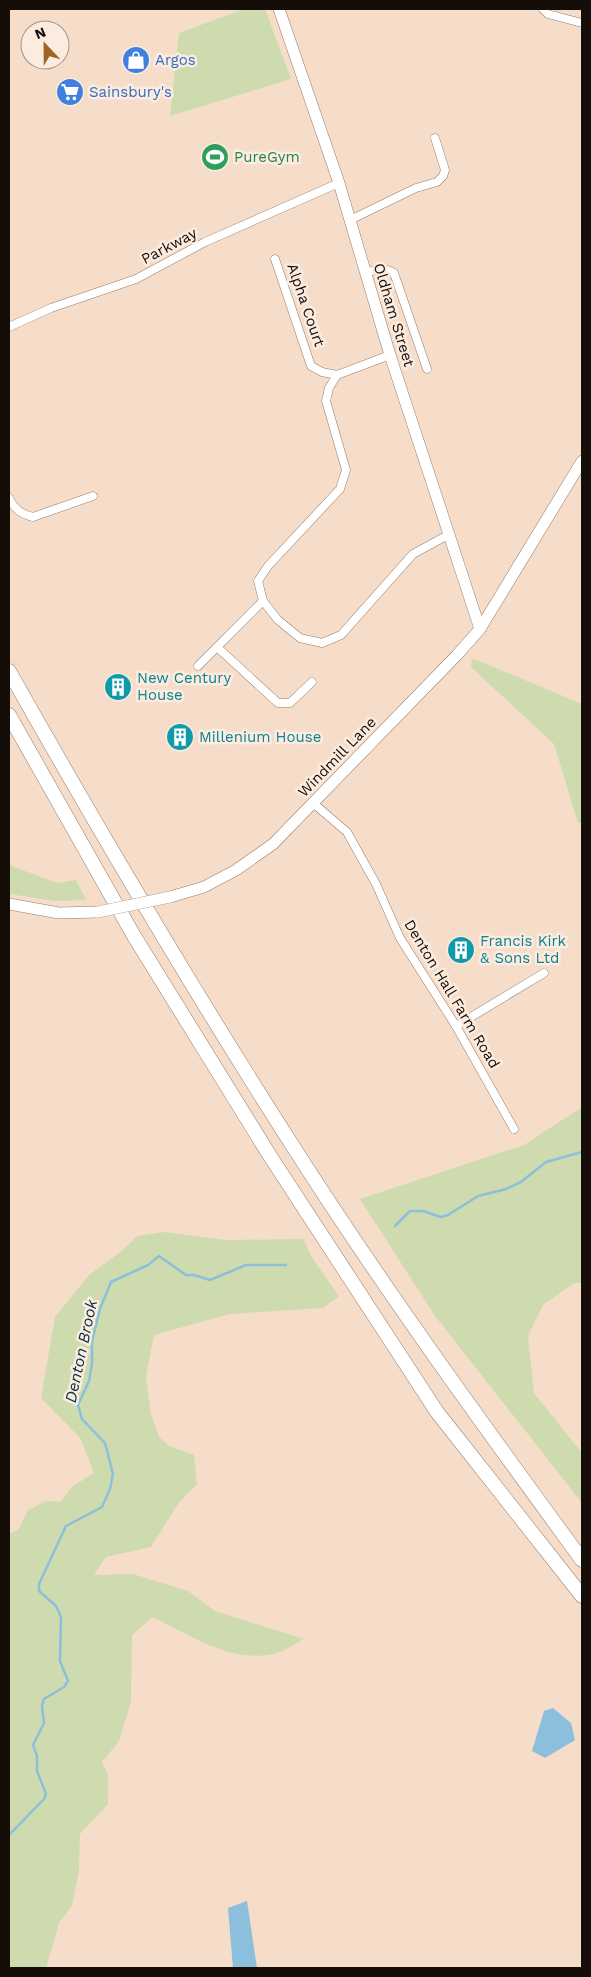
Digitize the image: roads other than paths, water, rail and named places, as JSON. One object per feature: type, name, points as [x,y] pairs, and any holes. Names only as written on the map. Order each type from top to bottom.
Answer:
[{"type":"highway","points":[[9,671],[94,822],[287,1138],[460,1393],[582,1560]]},
{"type":"highway","points":[[9,715],[134,936],[291,1189],[437,1412],[582,1596]]},
{"type":"street","name":"Oldham Street","points":[[279,9],[339,183],[390,354],[480,630]]},
{"type":"street","points":[[543,9],[548,14],[582,23]]},
{"type":"street","points":[[350,220],[416,188],[437,182],[443,176],[445,170],[435,138]]},
{"type":"street","name":"Parkway","points":[[9,327],[51,308],[136,279],[205,242],[339,183]]},
{"type":"street","name":"Alpha Court","points":[[276,259],[311,366],[322,372],[337,375]]},
{"type":"street","points":[[366,273],[380,268],[388,269],[394,273],[427,369]]},
{"type":"street","points":[[390,354],[337,375],[329,388],[326,401],[346,470],[340,489],[268,566],[258,581],[263,601],[278,620],[300,638],[322,643],[341,635],[413,554],[448,535]]},
{"type":"street","name":"Windmill Lane","points":[[9,904],[59,913],[98,912],[170,896],[204,887],[236,870],[273,844],[480,630],[582,461]]},
{"type":"street","points":[[9,498],[14,507],[24,515],[33,517],[93,496]]},
{"type":"street","points":[[198,666],[263,601]]},
{"type":"street","points":[[217,647],[278,702],[290,703],[312,682]]},
{"type":"street","name":"Denton Hall Farm Road","points":[[312,803],[347,832],[376,884],[400,938],[456,1026],[514,1129]]},
{"type":"street","points":[[456,1026],[544,973]]},
{"type":"water","points":[[553,1708],[571,1723],[575,1740],[545,1758],[532,1751],[544,1711]]},
{"type":"water","points":[[247,1901],[257,1968],[233,1968],[228,1908]]},
{"type":"waterway","name":"Denton Brook","points":[[395,1226],[410,1211],[423,1211],[441,1217],[448,1215],[478,1196],[506,1189],[521,1182],[546,1162],[582,1152]]},
{"type":"waterway","name":"Denton Brook","points":[[9,1835],[44,1799],[46,1794],[37,1771],[37,1756],[33,1745],[44,1723],[42,1706],[44,1699],[64,1687],[68,1681],[60,1661],[61,1617],[56,1606],[39,1591],[39,1584],[66,1526],[102,1507],[110,1489],[113,1474],[105,1443],[82,1419],[78,1405],[89,1381],[92,1363],[92,1341],[100,1309],[111,1282],[148,1265],[159,1256],[186,1275],[194,1275],[210,1280],[246,1265],[286,1265]]},
{"type":"place","name":"Argos","points":[[136,60]]},
{"type":"place","name":"Sainsbury's","points":[[70,92]]},
{"type":"place","name":"PureGym","points":[[215,157]]},
{"type":"place","name":"New Century House","points":[[118,687]]},
{"type":"place","name":"Millenium House","points":[[180,737]]},
{"type":"place","name":"Francis Kirk & Sons Ltd","points":[[461,950]]}]
